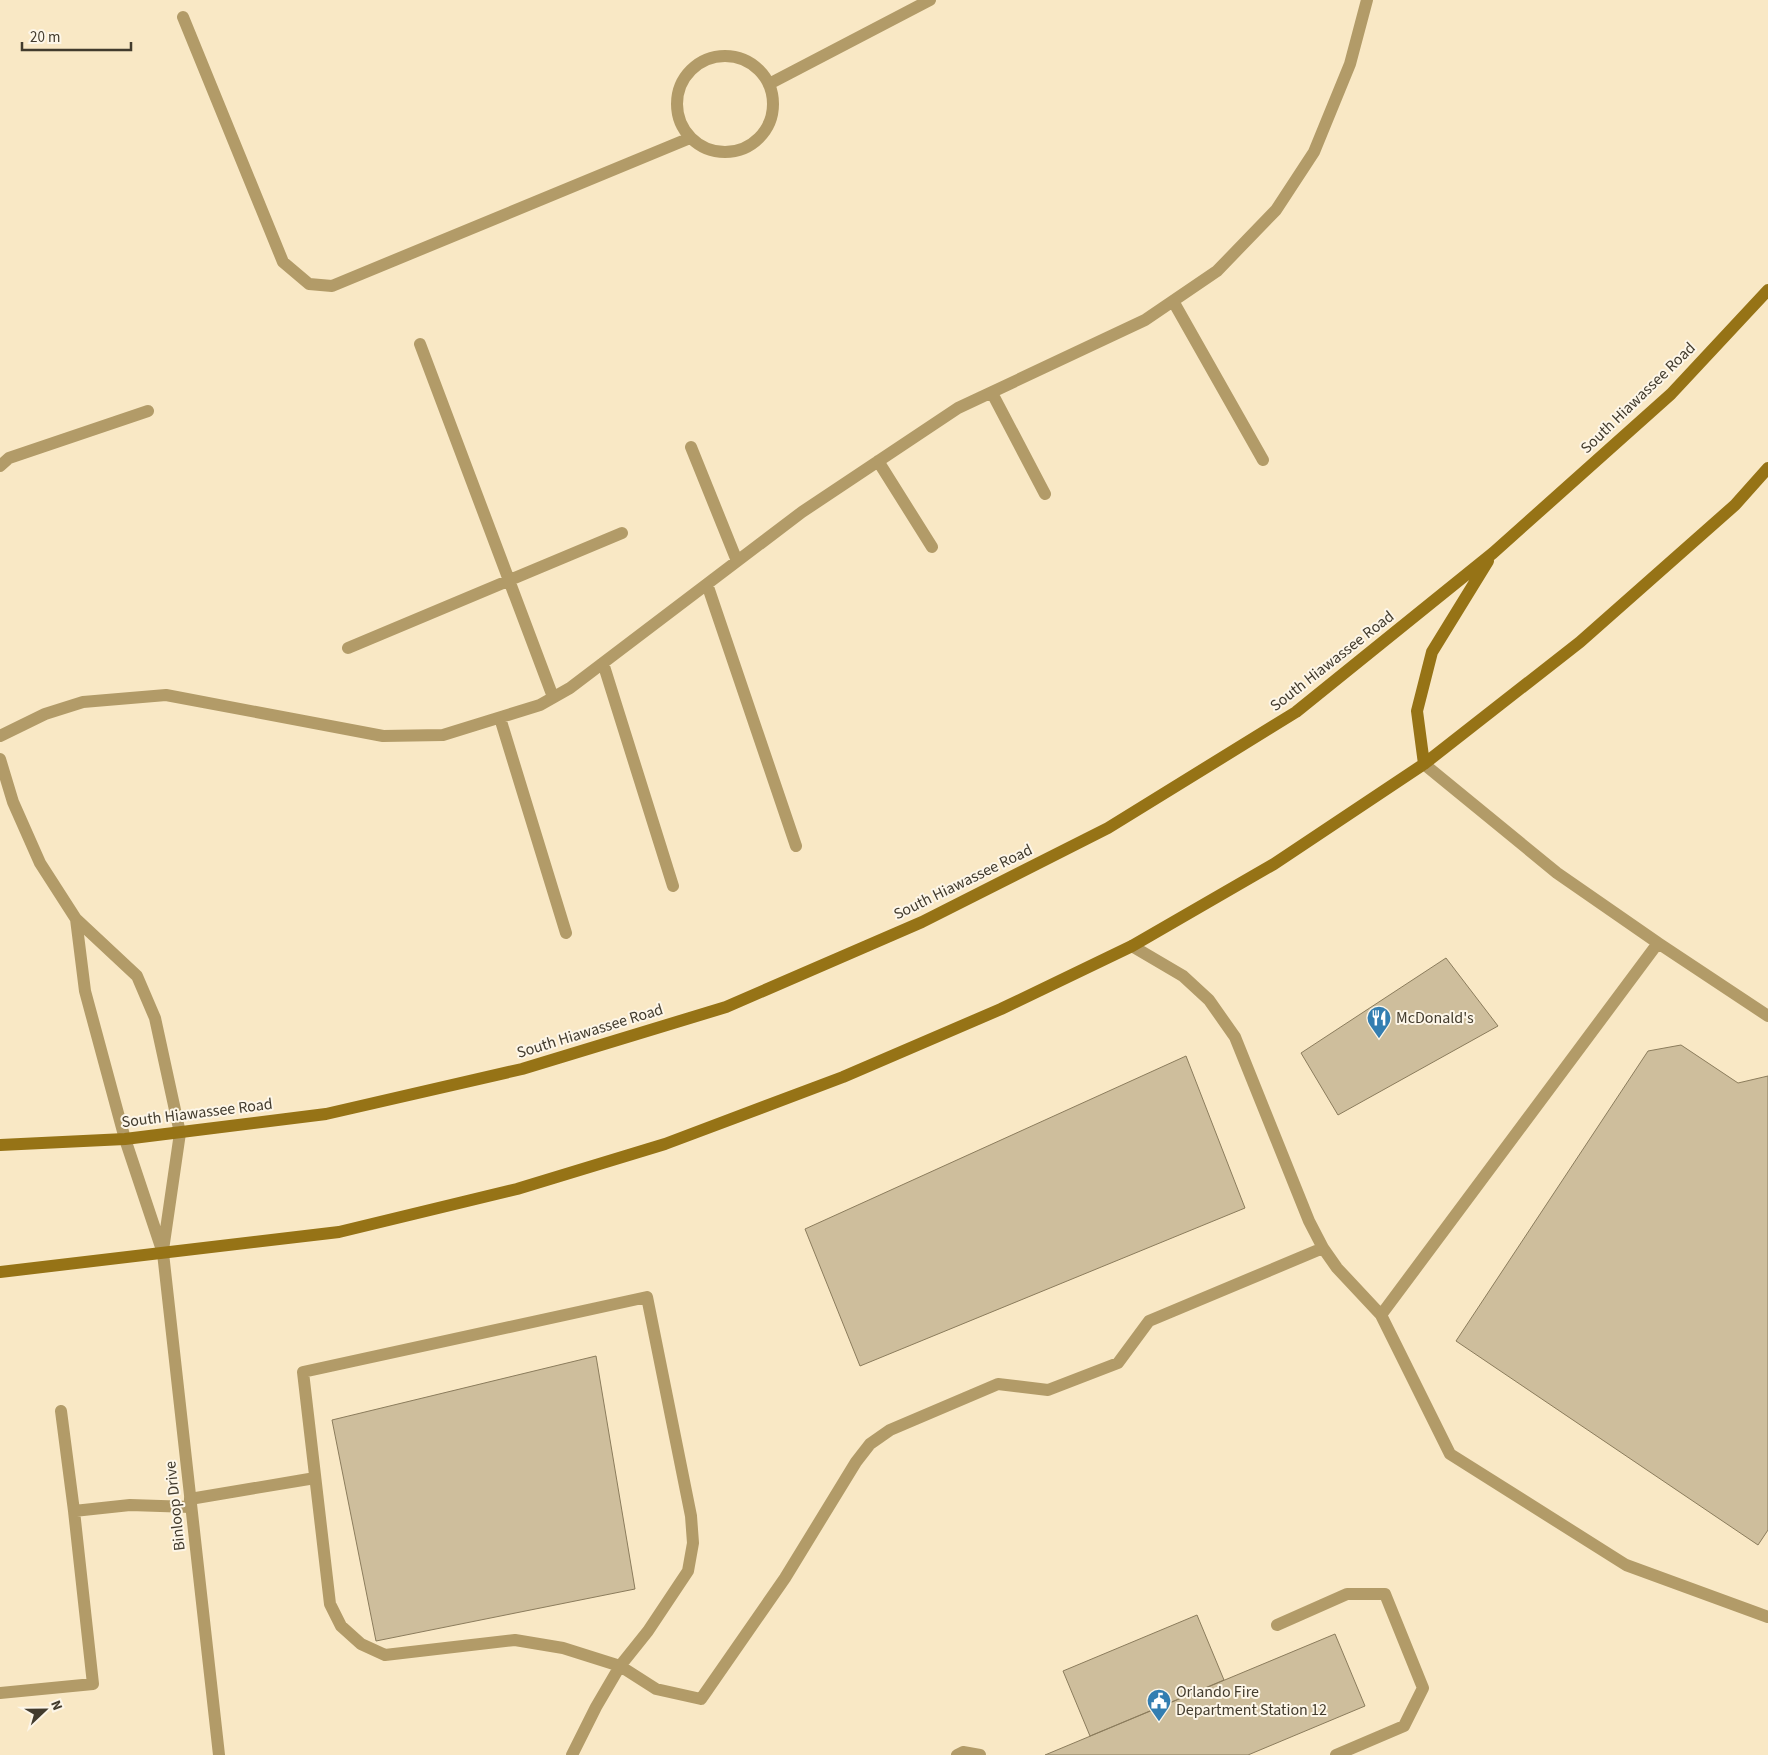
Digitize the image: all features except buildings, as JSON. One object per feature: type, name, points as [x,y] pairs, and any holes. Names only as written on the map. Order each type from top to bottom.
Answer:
[{"type":"street","points":[[769,84],[930,0]]},
{"type":"street","points":[[0,736],[45,714],[84,702],[166,695],[383,736],[443,736],[540,705],[570,688],[802,512],[958,408],[1145,320],[1217,271],[1276,210],[1314,152],[1350,64],[1367,0]]},
{"type":"street","points":[[183,17],[283,262],[309,284],[332,286],[690,138]]},
{"type":"street","points":[[720,55],[736,56],[752,64],[764,75],[772,94],[773,112],[768,127],[757,141],[743,149],[727,152],[710,150],[690,138],[677,114],[677,98],[682,82],[692,68],[706,59],[720,55]]},
{"type":"street","name":"South Hiawassee Road","points":[[0,1145],[125,1139],[326,1114],[522,1069],[726,1007],[922,922],[1108,828],[1296,712],[1493,553],[1671,394],[1768,290]]},
{"type":"street","points":[[1173,301],[1263,460]]},
{"type":"street","points":[[420,344],[553,698]]},
{"type":"street","points":[[992,392],[1045,494]]},
{"type":"street","points":[[0,466],[10,458],[148,411]]},
{"type":"street","points":[[691,447],[737,561]]},
{"type":"street","points":[[878,462],[932,547]]},
{"type":"street","points":[[0,1272],[339,1232],[517,1189],[665,1144],[843,1077],[1000,1008],[1132,946],[1274,864],[1424,764],[1580,642],[1735,505],[1768,468]]},
{"type":"street","points":[[348,648],[622,533]]},
{"type":"street","points":[[1493,553],[1432,652],[1417,711],[1424,764],[1557,873],[1768,1016]]},
{"type":"street","points":[[707,584],[796,846]]},
{"type":"street","points":[[602,663],[673,886]]},
{"type":"street","points":[[500,718],[566,932]]},
{"type":"street","points":[[0,759],[13,802],[40,863],[76,919],[137,976],[155,1018],[180,1133],[163,1253]]},
{"type":"street","points":[[76,919],[85,991],[125,1139],[163,1253]]},
{"type":"street","points":[[1381,1315],[1658,943]]},
{"type":"street","points":[[1132,946],[1183,976],[1209,1000],[1235,1037],[1309,1221],[1323,1248],[1337,1268],[1381,1315],[1450,1454],[1626,1565],[1768,1617]]},
{"type":"street","points":[[572,1755],[596,1707],[620,1666],[648,1631],[688,1571],[692,1543],[691,1516],[647,1296],[303,1372],[330,1604],[341,1626],[361,1644],[385,1655],[515,1640],[562,1648],[620,1666],[656,1689],[701,1699],[785,1578],[856,1462],[870,1444],[890,1430],[998,1384],[1048,1390],[1118,1363],[1149,1321],[1323,1248]]},
{"type":"street","name":"Binloop Drive","points":[[163,1253],[219,1755]]},
{"type":"street","points":[[0,1693],[93,1684],[61,1411]]},
{"type":"street","points":[[74,1512],[130,1505],[191,1503],[315,1478]]},
{"type":"street","points":[[1277,1625],[1347,1594],[1385,1594],[1423,1688],[1404,1726],[1336,1755]]},
{"type":"street","points":[[957,1755],[963,1752],[980,1755]]},
{"type":"place","name":"McDonald's","points":[[1379,1039]]},
{"type":"place","name":"Orlando Fire Department Station 12","points":[[1159,1722]]}]
